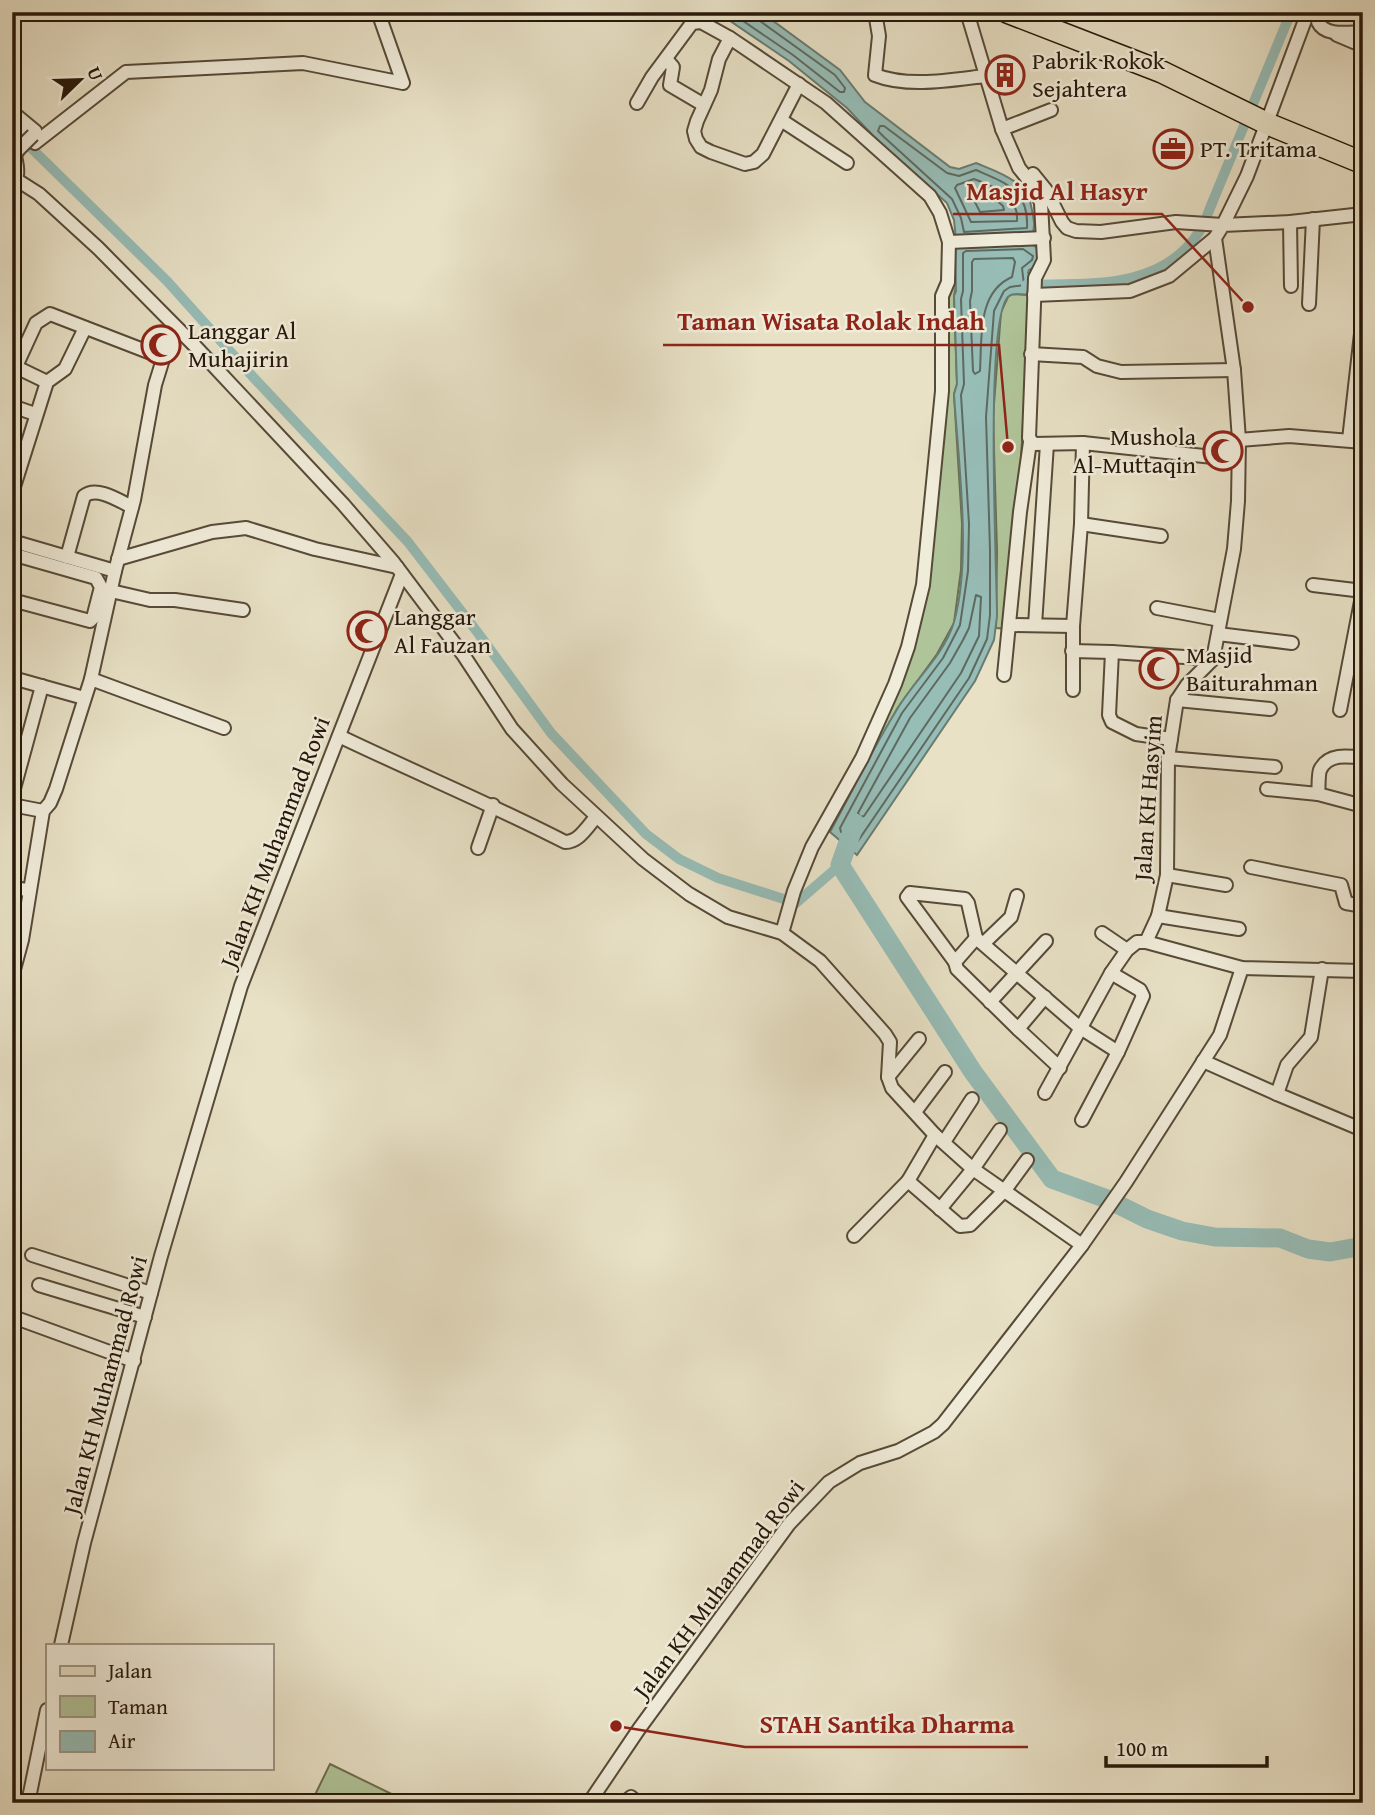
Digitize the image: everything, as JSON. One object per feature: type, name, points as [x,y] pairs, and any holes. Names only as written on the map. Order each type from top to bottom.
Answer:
[{"type":"main road","points":[[1007,12],[1162,72],[1266,124],[1363,163]]},
{"type":"street","points":[[12,126],[34,143],[126,72],[303,63],[403,83],[378,12]]},
{"type":"street","points":[[875,12],[879,36],[875,75],[894,81],[985,76]]},
{"type":"street","points":[[967,12],[1002,129],[1020,168],[1039,197],[1038,239],[1043,266],[1035,278],[1028,438],[1030,442],[1004,675]]},
{"type":"street","points":[[1034,294],[1130,291],[1169,276],[1214,238],[1247,176],[1308,12]]},
{"type":"street","points":[[1321,12],[1319,25],[1363,46]]},
{"type":"street","points":[[637,103],[694,21],[701,22],[730,38],[825,103],[930,196],[952,242],[948,282],[942,296],[942,391],[923,585],[908,646],[895,684],[862,758],[812,847],[794,891],[782,933]]},
{"type":"street","points":[[1330,32],[1363,32]]},
{"type":"street","points":[[730,38],[719,59],[715,80],[694,131],[701,147],[745,164],[754,162],[763,154],[799,84]]},
{"type":"street","points":[[666,59],[673,66],[670,85],[704,105]]},
{"type":"street","points":[[1002,129],[1051,110]]},
{"type":"street","points":[[12,112],[35,131],[15,156],[19,171],[15,184],[39,194],[79,230],[297,454],[400,570],[464,656],[512,729],[562,783],[643,859],[689,894],[728,917],[782,933],[820,961],[890,1042],[888,1077],[892,1088],[939,1138],[973,1169],[1082,1245]]},
{"type":"street","points":[[781,120],[847,163]]},
{"type":"street","points":[[1010,148],[1041,182],[1062,222],[1069,229],[1101,232],[1193,222],[1290,222],[1363,214]]},
{"type":"street","points":[[1309,304],[1313,219]]},
{"type":"street","points":[[1290,222],[1291,286]]},
{"type":"street","points":[[1072,651],[1213,659],[1234,549],[1238,501],[1235,459],[1239,440],[1234,370],[1214,238]]},
{"type":"street","points":[[952,242],[1038,239]]},
{"type":"street","points":[[47,382],[14,371],[36,323],[45,316],[55,314],[164,358]]},
{"type":"street","points":[[1349,440],[1358,394],[1363,316]]},
{"type":"street","points":[[12,492],[47,382],[65,369],[85,328]]},
{"type":"street","points":[[12,977],[22,940],[28,890],[43,811],[56,789],[91,679],[132,506],[155,385],[178,329]]},
{"type":"street","points":[[1031,354],[1083,357],[1097,366],[1121,372],[1234,370]]},
{"type":"street","points":[[12,407],[35,414]]},
{"type":"street","points":[[1239,440],[1289,436],[1363,442]]},
{"type":"street","points":[[1030,442],[1083,443],[1213,457]]},
{"type":"street","points":[[1073,690],[1073,626],[1081,524],[1083,443]]},
{"type":"street","points":[[1035,625],[1047,444]]},
{"type":"street","points":[[67,557],[84,496],[97,491],[132,506]]},
{"type":"street","points":[[1081,524],[1161,536]]},
{"type":"street","points":[[12,541],[67,557],[116,565],[212,532],[246,528],[400,570]]},
{"type":"street","points":[[12,554],[96,578],[101,587],[90,621],[12,600]]},
{"type":"street","name":"Jalan KH Muhammad Rowi","points":[[61,1644],[84,1543],[151,1293],[241,986],[339,736],[400,570]]},
{"type":"street","points":[[1313,585],[1363,591],[1340,710]]},
{"type":"street","points":[[111,591],[149,600],[175,600],[243,610]]},
{"type":"street","points":[[1157,608],[1220,620]]},
{"type":"street","points":[[1009,625],[1073,626]]},
{"type":"street","points":[[1218,634],[1292,643]]},
{"type":"street","points":[[1112,652],[1109,715],[1112,722],[1136,734],[1171,739]]},
{"type":"street","name":"Jalan KH Hasyim","points":[[1146,942],[1158,916],[1167,875],[1168,758],[1177,700],[1187,685],[1213,659]]},
{"type":"street","points":[[91,679],[224,728]]},
{"type":"street","points":[[12,682],[20,680],[84,698]]},
{"type":"street","points":[[12,796],[42,686]]},
{"type":"street","points":[[1177,700],[1270,709]]},
{"type":"street","points":[[339,736],[430,780],[493,805],[565,842],[577,839],[596,817]]},
{"type":"street","points":[[1318,794],[1320,770],[1324,766],[1341,755],[1363,758]]},
{"type":"street","points":[[1168,758],[1275,766]]},
{"type":"street","points":[[1267,789],[1318,794],[1363,806]]},
{"type":"street","points":[[12,804],[43,811]]},
{"type":"street","points":[[478,848],[493,805]]},
{"type":"street","points":[[1251,867],[1341,885],[1346,903],[1363,906]]},
{"type":"street","points":[[1167,875],[1226,885]]},
{"type":"street","points":[[12,888],[28,890]]},
{"type":"street","points":[[1060,1068],[960,973],[908,895],[913,893],[965,899],[980,940],[1079,1027],[1118,1052]]},
{"type":"street","points":[[955,962],[1011,917],[1017,896]]},
{"type":"street","points":[[1158,916],[1239,929]]},
{"type":"street","points":[[1102,933],[1127,950]]},
{"type":"street","points":[[990,1002],[1046,941]]},
{"type":"street","points":[[1045,1093],[1111,973],[1127,950],[1137,942],[1146,942],[1242,968],[1363,971]]},
{"type":"street","name":"Jalan KH Muhammad Rowi","points":[[589,1803],[639,1728],[789,1524],[829,1482],[860,1463],[898,1451],[934,1432],[943,1424],[1082,1245],[1126,1182],[1220,1035],[1242,968]]},
{"type":"street","points":[[1277,1094],[1287,1065],[1311,1037],[1322,969]]},
{"type":"street","points":[[1082,1120],[1118,1052],[1143,994],[1111,973]]},
{"type":"street","points":[[1018,1029],[1045,997]]},
{"type":"street","points":[[888,1077],[919,1039]]},
{"type":"street","points":[[1203,1061],[1363,1130]]},
{"type":"street","points":[[915,1112],[945,1072]]},
{"type":"street","points":[[854,1236],[908,1181],[972,1099]]},
{"type":"street","points":[[940,1209],[1000,1130]]},
{"type":"street","points":[[908,1181],[960,1226],[965,1227],[1005,1189],[1027,1160]]},
{"type":"street","points":[[32,1255],[151,1293]]},
{"type":"street","points":[[39,1285],[145,1317]]},
{"type":"street","points":[[16,1318],[134,1361]]},
{"type":"street","points":[[29,1803],[46,1715]]},
{"type":"street","points":[[624,1803],[631,1797],[638,1803]]},
{"type":"green space","points":[[952,286],[956,286],[954,296],[957,384],[954,394],[962,524],[961,570],[954,623],[937,654],[897,709],[859,778],[856,776],[922,609],[944,298]]},
{"type":"green space","points":[[1012,294],[1030,295],[1009,629],[996,628],[997,550],[993,417],[1001,312]]},
{"type":"green space","points":[[330,1764],[406,1801],[405,1803],[311,1803]]},
{"type":"water","points":[[717,12],[761,12],[840,70],[865,102],[950,167],[959,169],[976,163],[1012,179],[1029,200],[1034,224],[1031,237],[956,240],[954,220],[947,203],[879,142],[847,108],[789,61]]},
{"type":"water","points":[[1024,242],[1035,246],[1039,252],[1037,266],[1028,273],[1032,276],[1030,295],[1009,296],[1001,313],[997,347],[994,446],[997,616],[994,640],[975,681],[857,855],[830,832],[896,711],[943,646],[954,622],[959,597],[963,540],[954,394],[957,384],[955,244]]},
{"type":"waterway","points":[[1026,285],[1121,280],[1165,265],[1183,251],[1204,223],[1291,12]]},
{"type":"waterway","points":[[23,140],[167,281],[408,542],[551,733],[646,834],[679,859],[718,878],[796,903],[840,865]]},
{"type":"waterway","points":[[855,823],[840,865],[973,1072],[1052,1179],[1182,1231],[1215,1237],[1280,1238],[1308,1249],[1330,1252],[1363,1246]]},
{"type":"tunnel","points":[[1213,457],[1233,459]]},
{"type":"place","name":"Pabrik Rokok Sejahtera","points":[[1005,75]]},
{"type":"place","name":"PT. Tritama","points":[[1173,149]]},
{"type":"place","name":"Masjid Al Hasyr","points":[[1248,307]]},
{"type":"place","name":"Langgar Al Muhajirin","points":[[161,345]]},
{"type":"place","name":"Taman Wisata Rolak Indah","points":[[1008,447]]},
{"type":"place","name":"Mushola Al-Muttaqin","points":[[1223,451]]},
{"type":"place","name":"Langgar Al Fauzan","points":[[367,631]]},
{"type":"place","name":"Masjid Baiturahman","points":[[1159,669]]},
{"type":"place","name":"STAH Santika Dharma","points":[[616,1726]]}]
